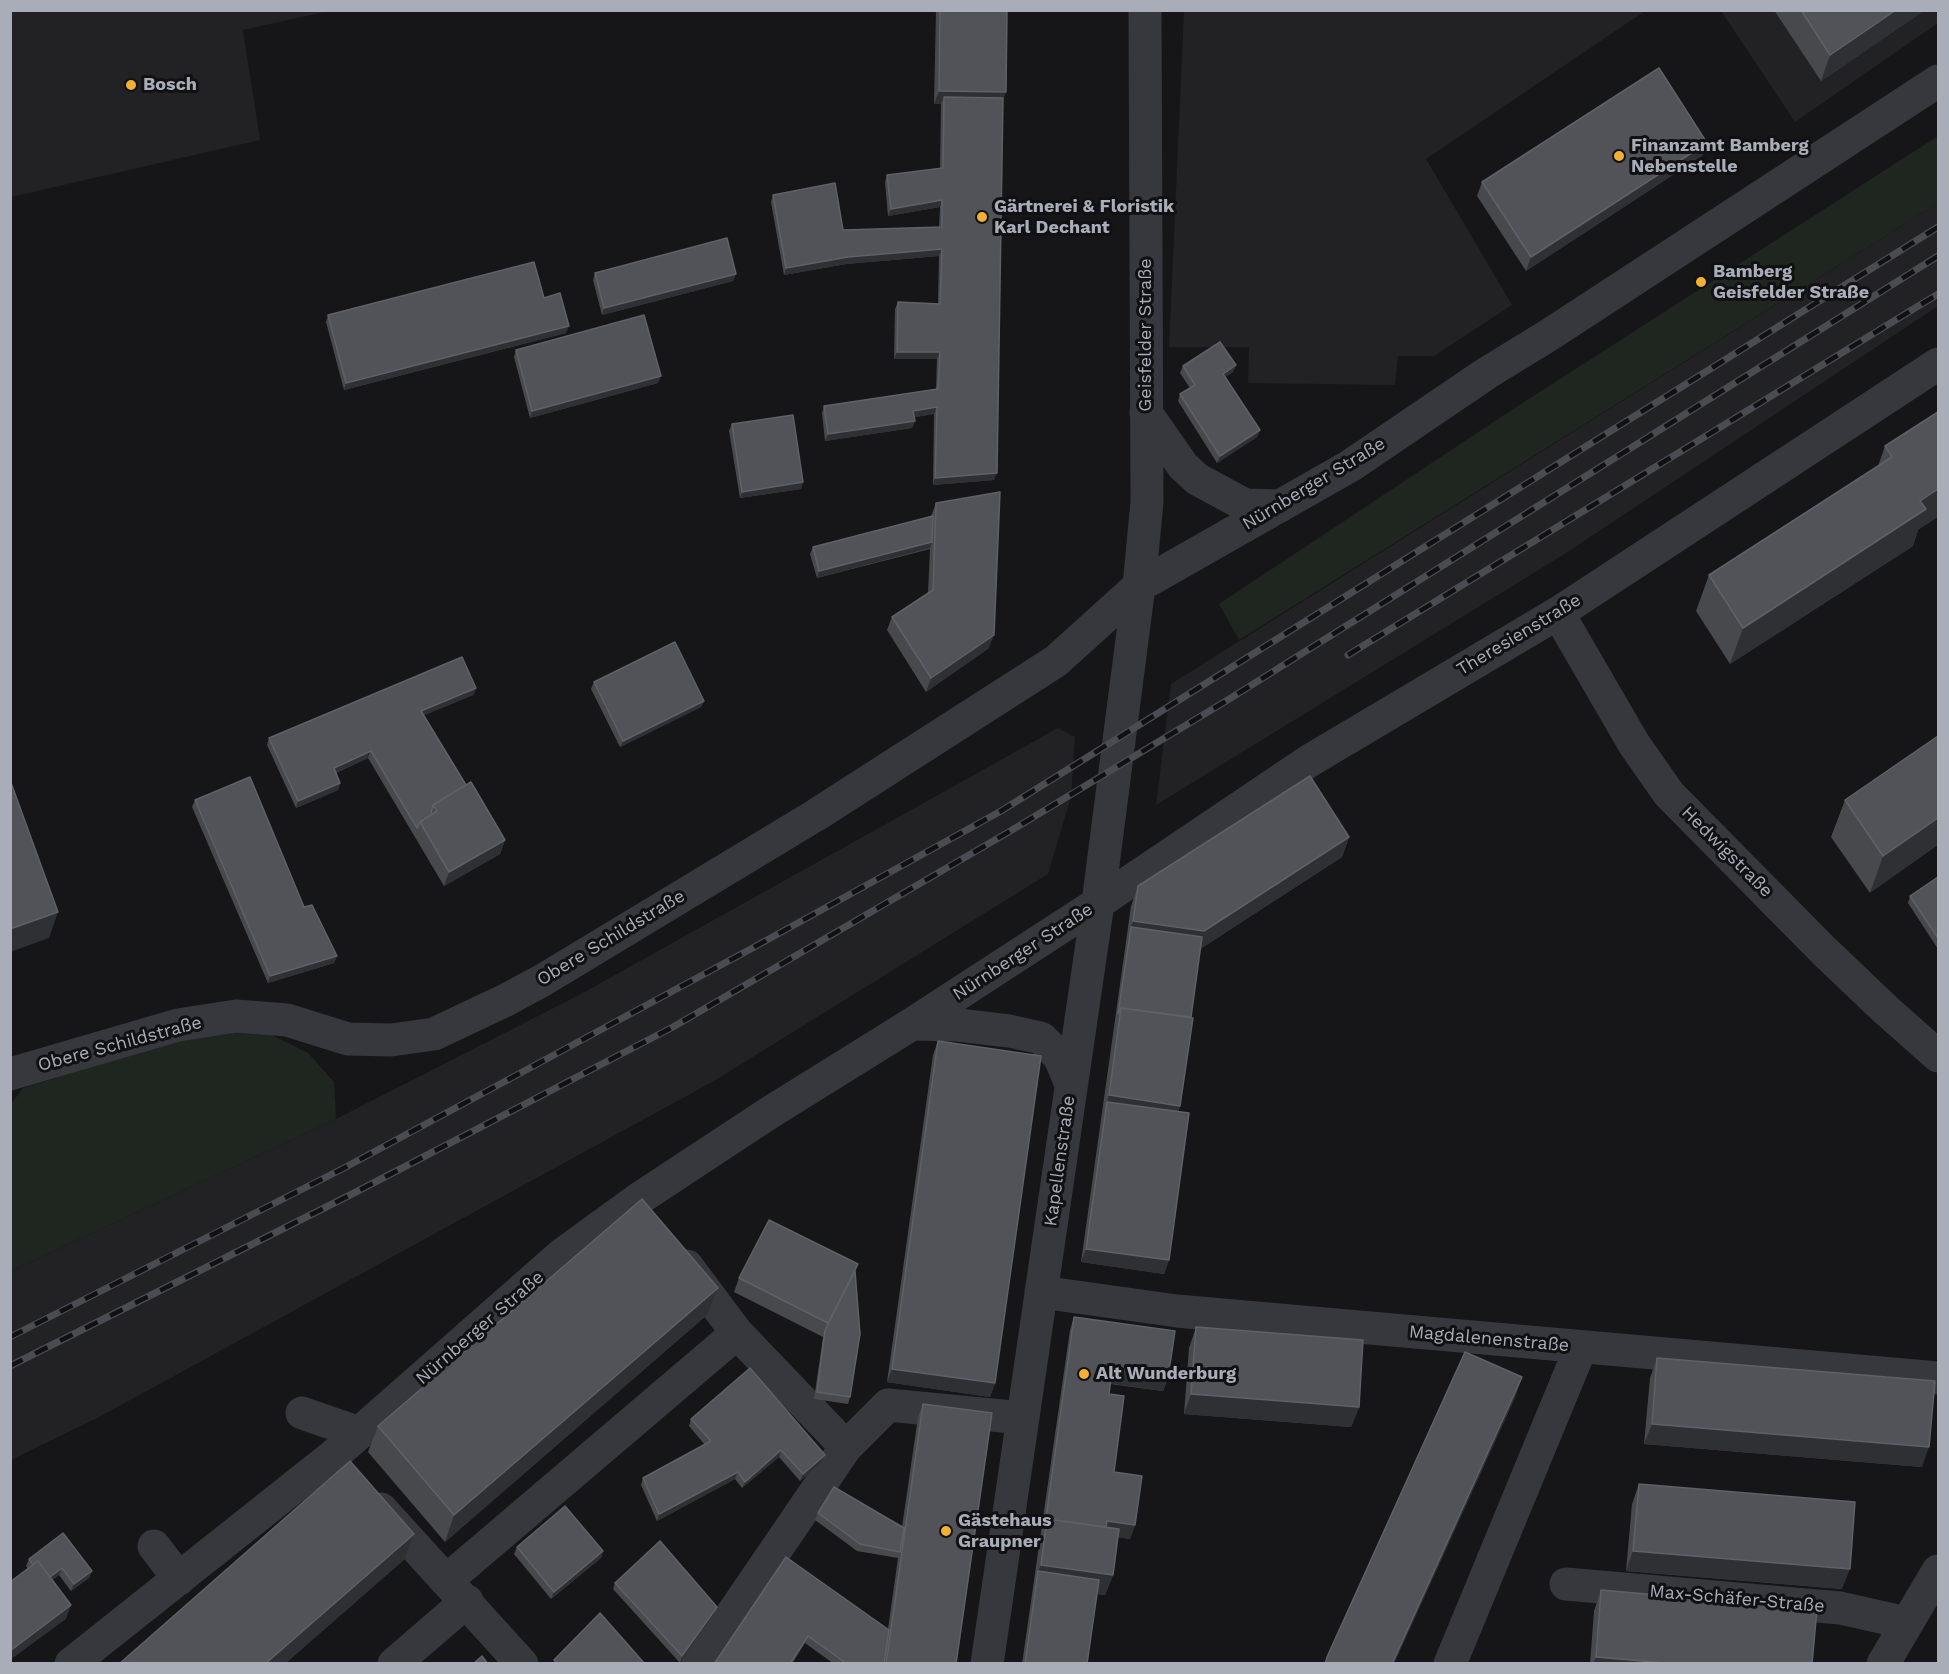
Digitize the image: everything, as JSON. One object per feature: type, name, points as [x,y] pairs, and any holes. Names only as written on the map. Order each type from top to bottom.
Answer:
[{"type":"street","name":"Geisfelder Straße","points":[[1139,586],[1147,502],[1145,10]]},
{"type":"street","name":"Nürnberger Straße","points":[[71,1664],[333,1456],[564,1253],[651,1219],[769,1113],[912,1024],[1098,903],[1139,586],[1350,466],[1487,373],[1938,81]]},
{"type":"street","name":"Theresienstraße","points":[[1098,903],[1309,761],[1558,613],[1938,364]]},
{"type":"street","points":[[1146,413],[1183,466],[1197,479],[1245,505],[1280,506]]},
{"type":"street","name":"Obere Schildstraße","points":[[13,1073],[178,1025],[236,1016],[287,1020],[348,1039],[391,1040],[434,1034],[543,980],[816,815],[1056,661],[1139,586]]},
{"type":"street","name":"Hedwigstraße","points":[[1558,613],[1634,744],[1669,794],[1823,950],[1938,1056]]},
{"type":"street","name":"Kapellenstraße","points":[[987,1664],[1098,903]]},
{"type":"street","name":"Nürnberger Straße","points":[[912,1024],[958,1025],[1009,1031],[1041,1038],[1059,1056],[1071,1084]]},
{"type":"street","points":[[651,1219],[737,1333],[846,1447]]},
{"type":"street","name":"Magdalenenstraße","points":[[1041,1292],[1177,1311],[1938,1378]]},
{"type":"street","points":[[394,1664],[457,1591],[737,1333]]},
{"type":"street","points":[[1450,1664],[1581,1347]]},
{"type":"street","points":[[698,1664],[846,1447],[888,1405],[1023,1419]]},
{"type":"street","points":[[302,1413],[360,1433]]},
{"type":"street","points":[[333,1456],[522,1664]]},
{"type":"street","points":[[154,1546],[179,1579]]},
{"type":"street","points":[[1883,1664],[1938,1571]]},
{"type":"street","name":"Max-Schäfer-Straße","points":[[1566,1584],[1840,1608],[1907,1623]]},
{"type":"shaded area","name":"Bosch","points":[[10,11],[329,11],[243,30],[260,140],[11,197]]},
{"type":"shaded area","points":[[1184,11],[1645,11],[1426,159],[1512,305],[1434,356],[1398,356],[1395,385],[1248,383],[1249,347],[1169,347]]},
{"type":"shaded area","points":[[1721,11],[1938,11],[1938,23],[1795,122]]},
{"type":"shaded area","points":[[1938,136],[1938,203],[1239,640],[1219,604],[1507,413]]},
{"type":"shaded area","points":[[1938,203],[1938,306],[1563,555],[1156,805],[1171,684]]},
{"type":"shaded area","points":[[1058,728],[1075,737],[1071,797],[1048,874],[714,1081],[101,1416],[11,1460],[11,1271],[336,1119],[581,994]]},
{"type":"shaded area","points":[[205,1032],[266,1032],[308,1053],[334,1082],[336,1119],[11,1271],[11,1104],[23,1088]]},
{"type":"building","points":[[940,10],[1007,10],[1006,92],[939,91]]},
{"type":"building","points":[[1801,10],[1896,10],[1830,55]]},
{"type":"building","points":[[1659,68],[1707,143],[1531,257],[1482,182]]},
{"type":"building","points":[[944,97],[1003,98],[997,473],[935,478],[937,407],[913,411],[915,421],[828,434],[824,406],[938,389],[940,352],[897,352],[898,302],[940,304],[942,249],[848,257],[786,268],[773,195],[835,183],[843,230],[942,227],[942,200],[891,209],[887,175],[943,168]]},
{"type":"building","points":[[727,238],[736,274],[604,308],[595,273]]},
{"type":"building","points":[[534,262],[544,298],[560,293],[569,326],[346,383],[328,315]]},
{"type":"building","points":[[644,315],[661,376],[532,411],[516,350]]},
{"type":"building","points":[[1220,342],[1236,365],[1223,374],[1260,430],[1220,456],[1180,394],[1195,385],[1183,366]]},
{"type":"building","points":[[1938,412],[1938,489],[1920,501],[1926,509],[1743,628],[1709,575],[1892,457],[1885,446]]},
{"type":"building","points":[[793,415],[803,482],[742,492],[732,424]]},
{"type":"building","points":[[1000,492],[994,635],[931,678],[892,617],[933,590],[936,503]]},
{"type":"building","points":[[933,516],[932,542],[819,571],[813,547]]},
{"type":"building","points":[[675,642],[704,701],[623,741],[594,682]]},
{"type":"building","points":[[462,657],[476,688],[421,711],[466,785],[433,805],[432,814],[420,822],[417,828],[371,751],[334,768],[340,783],[298,801],[269,738]]},
{"type":"building","points":[[1938,736],[1938,818],[1883,856],[1845,800]]},
{"type":"building","points":[[1310,776],[1349,837],[1204,931],[1133,921],[1138,886]]},
{"type":"building","points":[[250,777],[304,907],[312,905],[337,956],[270,976],[195,800]]},
{"type":"building","points":[[10,780],[58,912],[10,929]]},
{"type":"building","points":[[471,782],[505,840],[449,872],[420,822],[437,811],[433,805]]},
{"type":"building","points":[[1938,877],[1938,938],[1910,896]]},
{"type":"building","points":[[1131,927],[1202,937],[1191,1017],[1121,1008],[1118,1014]]},
{"type":"building","points":[[1121,1008],[1193,1018],[1180,1106],[1109,1095]]},
{"type":"building","points":[[938,1041],[1041,1056],[995,1383],[892,1369]]},
{"type":"building","points":[[1107,1102],[1189,1113],[1169,1260],[1086,1249]]},
{"type":"building","points":[[642,1199],[718,1288],[454,1515],[378,1426]]},
{"type":"building","points":[[769,1220],[858,1264],[828,1323],[739,1278]]},
{"type":"building","points":[[855,1271],[860,1334],[850,1397],[817,1392],[825,1330]]},
{"type":"building","points":[[1074,1317],[1175,1331],[1168,1378],[1112,1370],[1109,1394],[1124,1396],[1114,1472],[1142,1476],[1135,1525],[1107,1521],[1106,1527],[1047,1519],[1045,1525]]},
{"type":"building","points":[[1196,1327],[1363,1340],[1359,1407],[1191,1394]]},
{"type":"building","points":[[1465,1352],[1522,1377],[1392,1664],[1325,1664],[1327,1657]]},
{"type":"building","points":[[1657,1358],[1935,1381],[1929,1447],[1652,1424]]},
{"type":"building","points":[[750,1368],[825,1455],[803,1474],[781,1450],[745,1482],[738,1472],[659,1514],[643,1478],[711,1441],[691,1419]]},
{"type":"building","points":[[923,1404],[992,1413],[956,1664],[886,1664]]},
{"type":"building","points":[[350,1461],[414,1534],[265,1664],[119,1664]]},
{"type":"building","points":[[1639,1484],[1855,1502],[1850,1569],[1633,1551]]},
{"type":"building","points":[[834,1487],[904,1528],[900,1552],[860,1544],[818,1513]]},
{"type":"building","points":[[565,1506],[603,1551],[554,1592],[517,1547]]},
{"type":"building","points":[[1047,1519],[1119,1529],[1113,1575],[1041,1565]]},
{"type":"building","points":[[63,1533],[92,1571],[74,1584],[62,1568],[50,1577],[38,1561],[33,1565],[29,1559]]},
{"type":"building","points":[[660,1541],[717,1607],[682,1656],[615,1583]]},
{"type":"building","points":[[786,1557],[889,1630],[884,1664],[847,1664],[808,1636],[790,1664],[714,1664]]},
{"type":"building","points":[[38,1561],[71,1605],[10,1651],[10,1582]]},
{"type":"building","points":[[1038,1571],[1099,1580],[1087,1664],[1025,1664]]},
{"type":"building","points":[[1601,1590],[1817,1609],[1812,1664],[1676,1664],[1596,1657]]},
{"type":"building","points":[[600,1613],[645,1664],[557,1664],[554,1660]]},
{"type":"building","points":[[482,1656],[488,1664],[473,1664]]},
{"type":"railway","points":[[10,1337],[344,1168],[1001,811],[1938,227]]},
{"type":"railway","points":[[10,1366],[356,1192],[673,1027],[1012,830],[1226,701],[1938,256]]},
{"type":"railway","points":[[1348,655],[1938,294]]},
{"type":"place","name":"Bosch","points":[[131,85]]},
{"type":"place","name":"Finanzamt Bamberg Nebenstelle","points":[[1619,156]]},
{"type":"place","name":"Gärtnerei & Floristik Karl Dechant","points":[[982,217]]},
{"type":"place","name":"Bamberg Geisfelder Straße","points":[[1701,282]]},
{"type":"place","name":"Alt Wunderburg","points":[[1084,1374]]},
{"type":"place","name":"Gästehaus Graupner","points":[[946,1531]]}]
